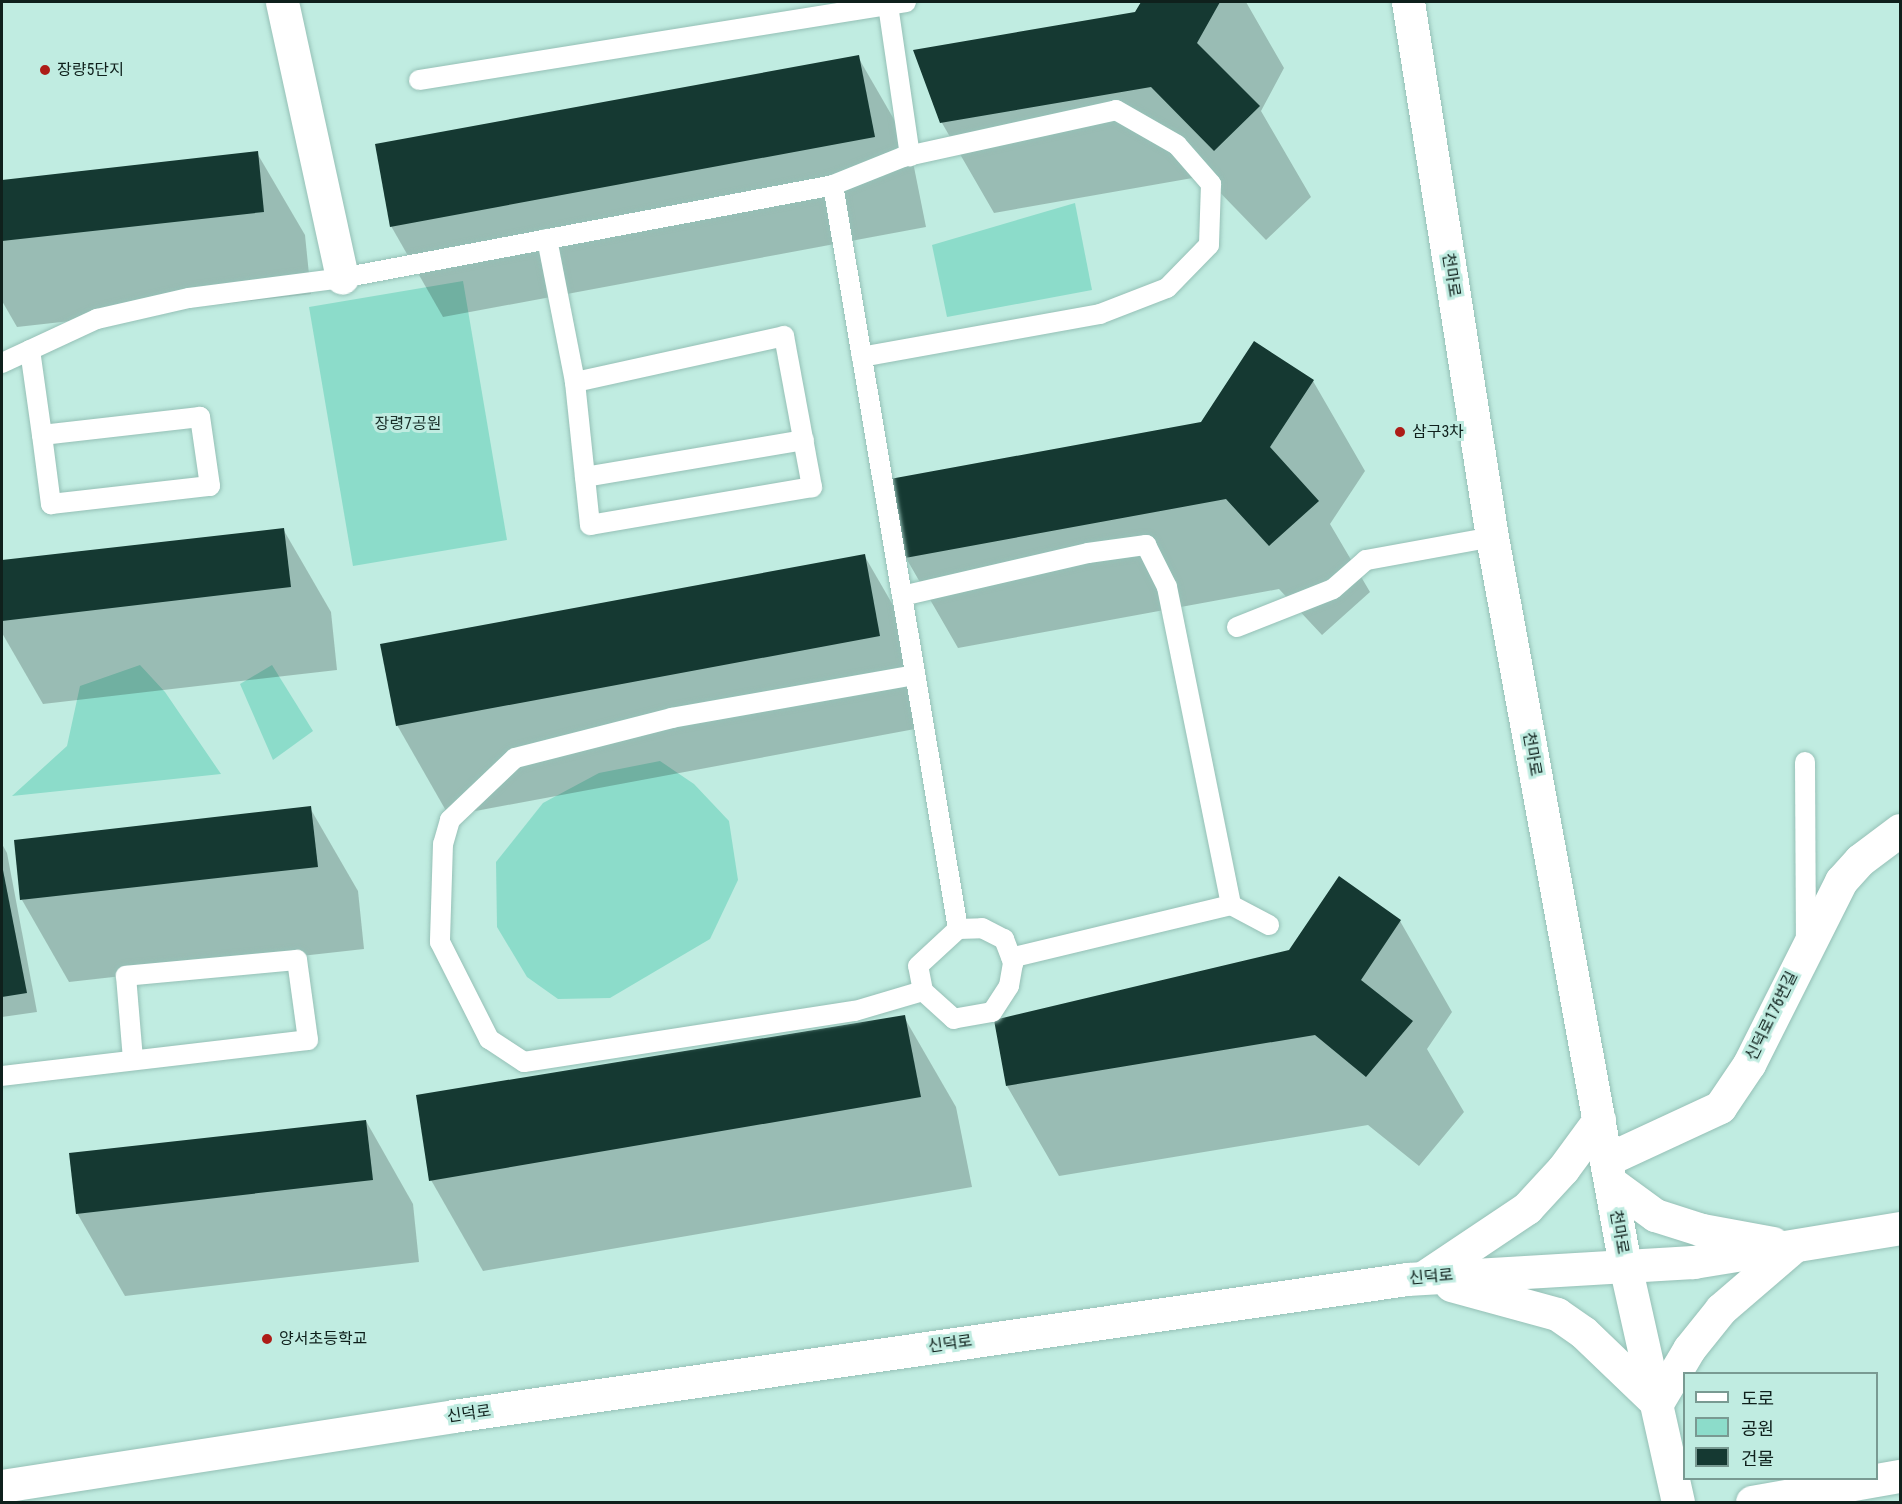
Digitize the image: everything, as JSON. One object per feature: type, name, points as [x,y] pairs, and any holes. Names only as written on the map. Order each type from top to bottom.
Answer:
[{"type":"street","points":[[282,2],[342,278]]},
{"type":"street","name":"천마로","points":[[1408,2],[1492,537],[1625,1265],[1678,1503]]},
{"type":"street","name":"신덕로176번길","points":[[1608,1171],[1720,1107],[1749,1064],[1806,945],[1841,880],[1860,860],[1900,830]]},
{"type":"street","points":[[1423,1278],[1527,1208],[1563,1169],[1599,1119]]},
{"type":"street","points":[[1608,1171],[1655,1215],[1702,1230],[1792,1247]]},
{"type":"street","name":"신덕로","points":[[2,1486],[453,1416],[1423,1278],[1693,1262],[1900,1228]]},
{"type":"street","points":[[1423,1278],[1557,1314],[1582,1332],[1657,1403],[1689,1349],[1721,1309],[1792,1247]]},
{"type":"street","points":[[1752,1503],[1900,1476]]},
{"type":"lane","points":[[419,80],[897,3],[910,156]]},
{"type":"lane","points":[[2,363],[97,320],[189,298],[342,278],[833,185],[910,156],[1116,110],[1177,145],[1211,184],[1209,246],[1167,288],[1100,314],[862,357]]},
{"type":"lane","points":[[833,185],[958,929]]},
{"type":"lane","points":[[547,239],[575,382],[590,525],[812,487],[784,336],[575,382]]},
{"type":"lane","points":[[30,350],[51,504],[210,486],[200,417],[42,435]]},
{"type":"lane","points":[[585,477],[804,440]]},
{"type":"lane","points":[[1237,627],[1333,589],[1366,560],[1492,537]]},
{"type":"lane","points":[[902,596],[1088,553],[1146,545],[1167,587],[1231,905]]},
{"type":"lane","points":[[915,675],[672,718],[515,758],[450,820],[442,844],[440,942],[489,1039],[524,1062],[855,1011],[923,991]]},
{"type":"lane","points":[[1805,762],[1806,945]]},
{"type":"lane","points":[[1011,958],[1231,905],[1269,925]]},
{"type":"lane","points":[[982,928],[1004,939],[1011,958],[1010,986],[992,1012],[954,1019],[923,991],[918,966],[958,929],[982,928]]},
{"type":"lane","points":[[2,1076],[308,1040],[297,960],[126,976],[133,1060]]},
{"type":"green space","points":[[1075,203],[1092,290],[947,317],[932,245]]},
{"type":"green space","name":"장령7공원","points":[[463,281],[507,540],[353,566],[309,307]]},
{"type":"green space","points":[[140,665],[165,692],[221,774],[12,796],[67,746],[80,686]]},
{"type":"green space","points":[[272,665],[313,731],[273,760],[240,684]]},
{"type":"green space","points":[[660,761],[694,784],[729,821],[738,880],[710,939],[610,998],[558,999],[527,977],[497,927],[496,862],[543,803],[599,773]]},
{"type":"building","points":[[1141,2],[1220,2],[1197,43],[1260,106],[1214,151],[1151,87],[940,123],[913,50],[1135,12]]},
{"type":"building","points":[[859,55],[875,137],[390,227],[375,144]]},
{"type":"building","points":[[258,151],[264,212],[2,241],[2,180]]},
{"type":"building","points":[[1254,341],[1314,380],[1270,447],[1319,501],[1269,546],[1226,499],[905,558],[890,479],[1201,422]]},
{"type":"building","points":[[284,528],[291,587],[2,621],[2,560]]},
{"type":"building","points":[[865,554],[880,636],[396,726],[380,644]]},
{"type":"building","points":[[311,806],[318,867],[20,900],[14,840]]},
{"type":"building","points":[[2,865],[27,993],[2,997]]},
{"type":"building","points":[[1339,876],[1401,920],[1361,980],[1413,1021],[1366,1077],[1315,1035],[1006,1086],[994,1020],[1289,950]]},
{"type":"building","points":[[905,1015],[921,1097],[429,1181],[416,1095]]},
{"type":"building","points":[[366,1120],[373,1180],[76,1214],[69,1153]]},
{"type":"place","name":"장량5단지","points":[[45,70]]},
{"type":"place","name":"삼구3차","points":[[1400,432]]},
{"type":"place","name":"양서초등학교","points":[[267,1339]]}]
